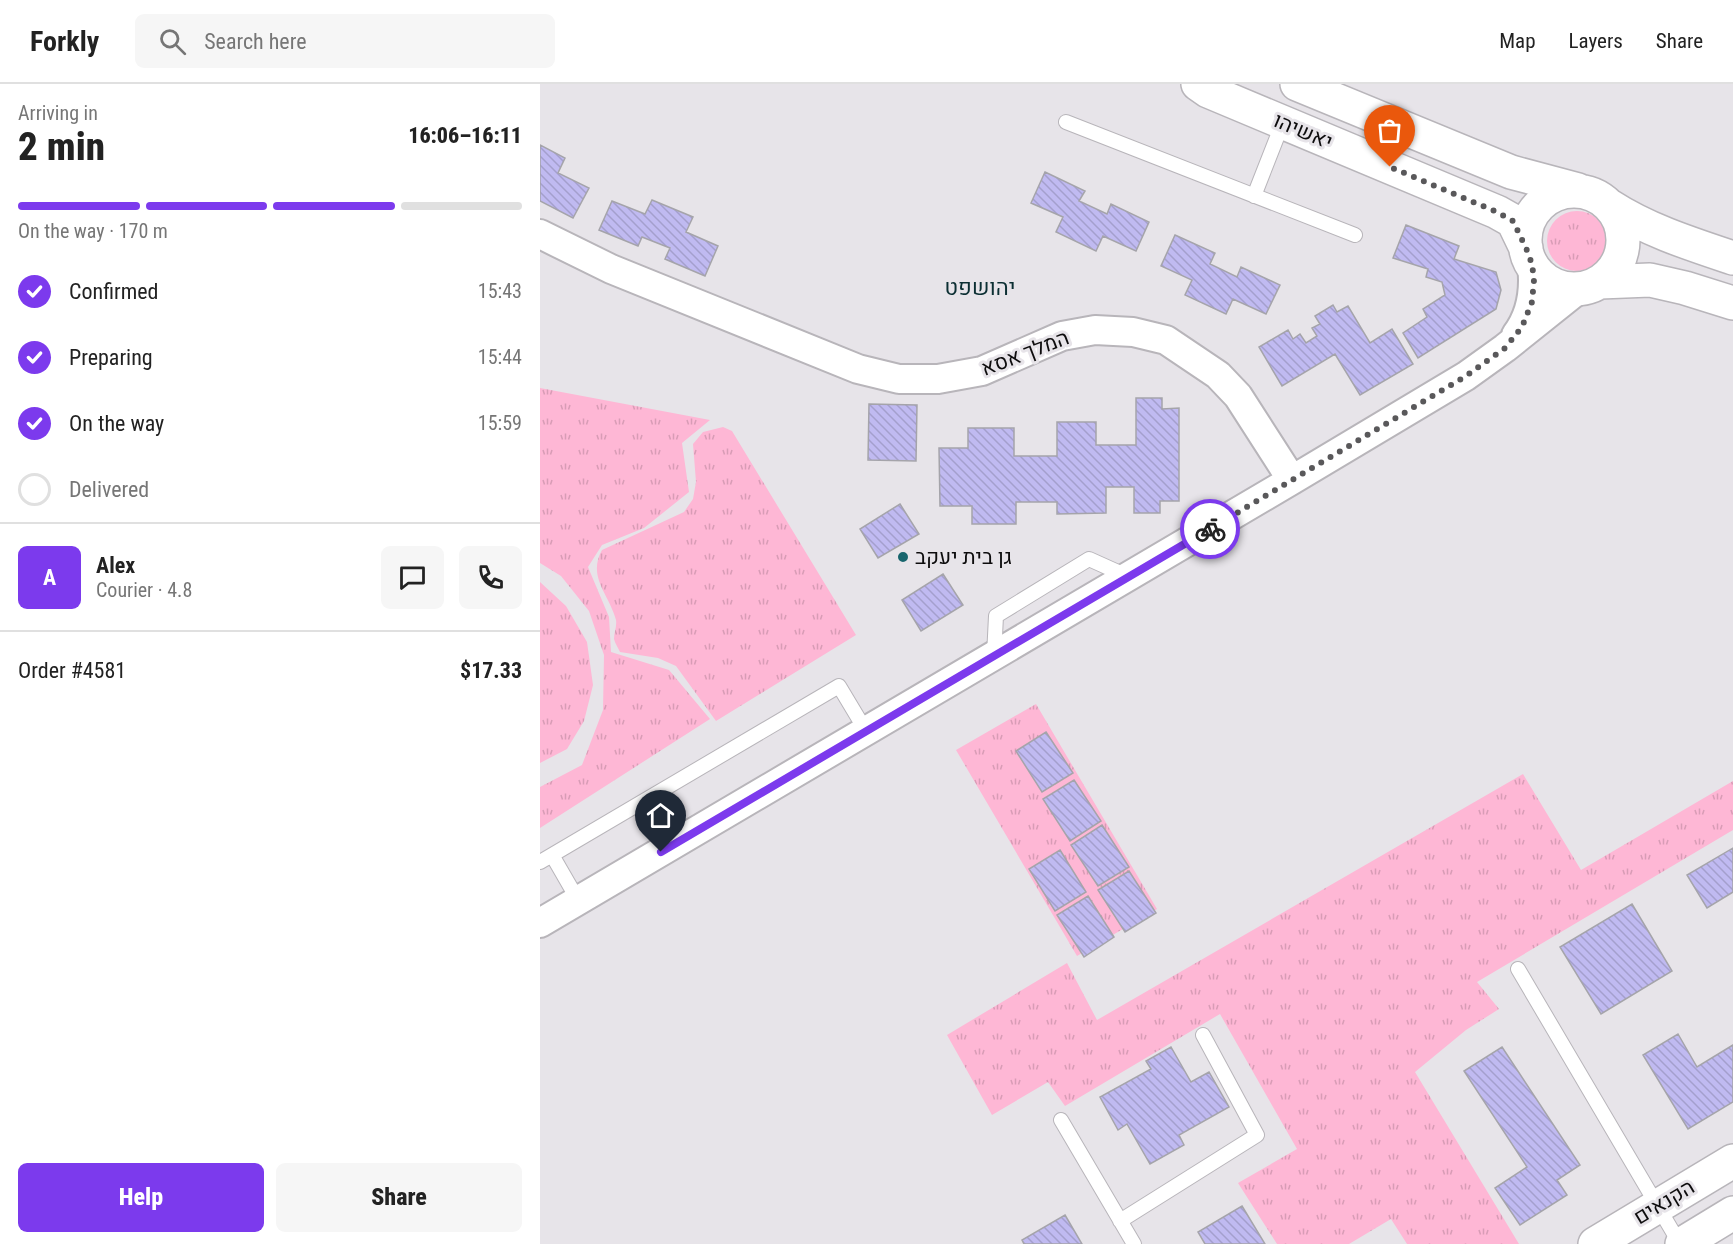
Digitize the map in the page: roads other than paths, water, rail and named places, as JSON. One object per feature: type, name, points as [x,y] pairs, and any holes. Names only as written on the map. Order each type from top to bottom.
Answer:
[{"type":"street","name":"יאשיהו","points":[[1197,84],[1208,91],[1497,212],[1513,221],[1529,256]]},
{"type":"street","name":"יאשיהו","points":[[1298,84],[1511,172],[1596,199],[1652,228],[1733,258]]},
{"type":"street","points":[[540,922],[1129,577],[1466,376],[1611,272],[1619,260],[1623,246],[1623,232],[1618,218],[1596,199],[1567,191],[1552,196],[1540,205],[1530,218],[1526,232],[1534,280],[1532,302],[1522,327],[1505,348]]},
{"type":"street","name":"המלך אסא","points":[[540,234],[621,273],[858,369],[899,379],[938,379],[982,371],[1062,336],[1095,330],[1133,333],[1166,340],[1218,375],[1238,396],[1292,480]]},
{"type":"street","points":[[1529,256],[1540,275],[1565,288],[1650,280],[1733,303]]},
{"type":"street","name":"הקנאים","points":[[1595,1244],[1733,1161]]},
{"type":"street","points":[[1681,1244],[1733,1213]]},
{"type":"lane","points":[[1066,122],[1355,235]]},
{"type":"lane","points":[[1254,196],[1283,122]]},
{"type":"lane","points":[[578,900],[546,859],[839,686],[866,731]]},
{"type":"lane","points":[[1518,969],[1681,1244]]},
{"type":"lane","points":[[1120,1221],[1257,1135],[1203,1035]]},
{"type":"lane","points":[[1061,1120],[1134,1244]]},
{"type":"place","name":"גן בית יעקב","points":[[903,557]]},
{"type":"district","name":"יהושפט","points":[[980,287]]}]
